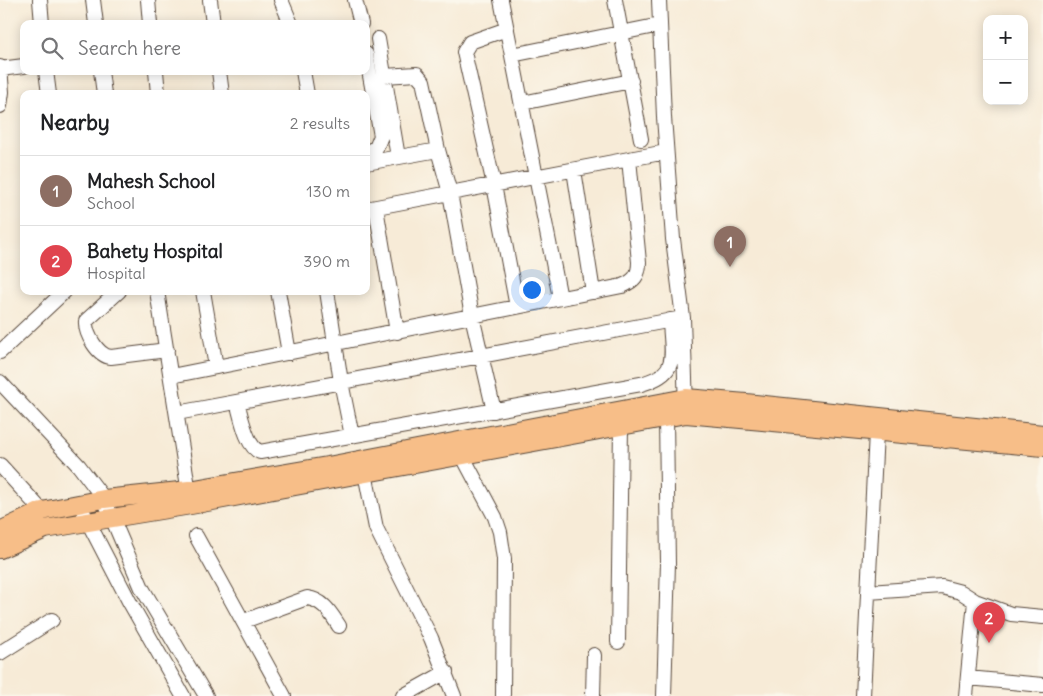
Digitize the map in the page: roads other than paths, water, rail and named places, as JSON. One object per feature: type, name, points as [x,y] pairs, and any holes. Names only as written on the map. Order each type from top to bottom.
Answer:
[{"type":"main road","points":[[0,548],[45,529],[113,518],[190,498],[361,460],[686,406],[755,404],[1043,447]]},
{"type":"main road","points":[[0,531],[42,511],[104,499],[190,498],[365,473],[666,418],[686,406],[876,432],[1043,434]]},
{"type":"street","points":[[40,0],[42,20]]},
{"type":"street","points":[[93,0],[96,20]]},
{"type":"street","points":[[148,0],[150,20]]},
{"type":"street","points":[[210,0],[212,20]]},
{"type":"street","points":[[281,0],[289,20]]},
{"type":"street","points":[[355,0],[360,20]]},
{"type":"street","points":[[501,0],[560,298]]},
{"type":"street","points":[[615,0],[641,139]]},
{"type":"street","points":[[659,0],[676,319],[686,406]]},
{"type":"street","points":[[512,55],[660,25]]},
{"type":"street","points":[[507,29],[470,42],[464,52],[494,185],[517,307]]},
{"type":"street","points":[[378,38],[398,158]]},
{"type":"street","points":[[1,103],[2,84],[0,68],[20,66]]},
{"type":"street","points":[[384,76],[414,73],[421,76],[450,193],[472,316],[494,411]]},
{"type":"street","points":[[46,75],[48,90]]},
{"type":"street","points":[[102,75],[103,90]]},
{"type":"street","points":[[156,75],[158,90]]},
{"type":"street","points":[[220,75],[221,90]]},
{"type":"street","points":[[304,75],[306,90]]},
{"type":"street","points":[[370,75],[381,136],[376,148],[370,150]]},
{"type":"street","points":[[522,103],[630,81]]},
{"type":"street","points":[[370,162],[438,150]]},
{"type":"street","points":[[396,332],[371,208],[666,152]]},
{"type":"street","points":[[171,376],[593,292],[622,286],[631,282],[639,271],[639,262],[629,159]]},
{"type":"street","points":[[574,170],[593,292]]},
{"type":"street","points":[[0,352],[61,295]]},
{"type":"street","points":[[115,295],[86,321],[87,331],[98,350],[106,357],[166,350]]},
{"type":"street","points":[[158,295],[190,498]]},
{"type":"street","points":[[204,295],[216,367]]},
{"type":"street","points":[[279,295],[289,353]]},
{"type":"street","points":[[328,295],[341,382],[352,436]]},
{"type":"street","points":[[177,414],[676,319]]},
{"type":"street","points":[[237,402],[248,440],[255,450],[260,452],[494,411],[654,380],[664,375],[670,367],[676,319]]},
{"type":"street","points":[[0,382],[79,466],[104,499],[142,588],[206,696]]},
{"type":"street","points":[[664,696],[668,563],[666,418]]},
{"type":"street","points":[[618,642],[621,426]]},
{"type":"street","points":[[863,696],[876,432]]},
{"type":"street","points":[[462,455],[495,517],[502,543],[504,559],[504,696]]},
{"type":"street","points":[[0,465],[42,511]]},
{"type":"street","points":[[365,473],[376,528],[431,638],[454,696]]},
{"type":"street","points":[[80,504],[87,522],[129,601],[183,696]]},
{"type":"street","points":[[196,536],[284,696]]},
{"type":"street","points":[[868,592],[942,587],[961,592],[975,602],[1011,614],[1043,617]]},
{"type":"street","points":[[244,621],[307,598],[314,599],[325,605],[340,626]]},
{"type":"street","points":[[966,696],[975,602]]},
{"type":"street","points":[[0,653],[52,620]]},
{"type":"street","points":[[593,696],[594,655]]},
{"type":"street","points":[[403,696],[446,672]]},
{"type":"street","points":[[968,678],[1043,685]]},
{"type":"place","name":"Mahesh School","points":[[730,267]]},
{"type":"place","name":"Bahety Hospital","points":[[989,643]]}]
